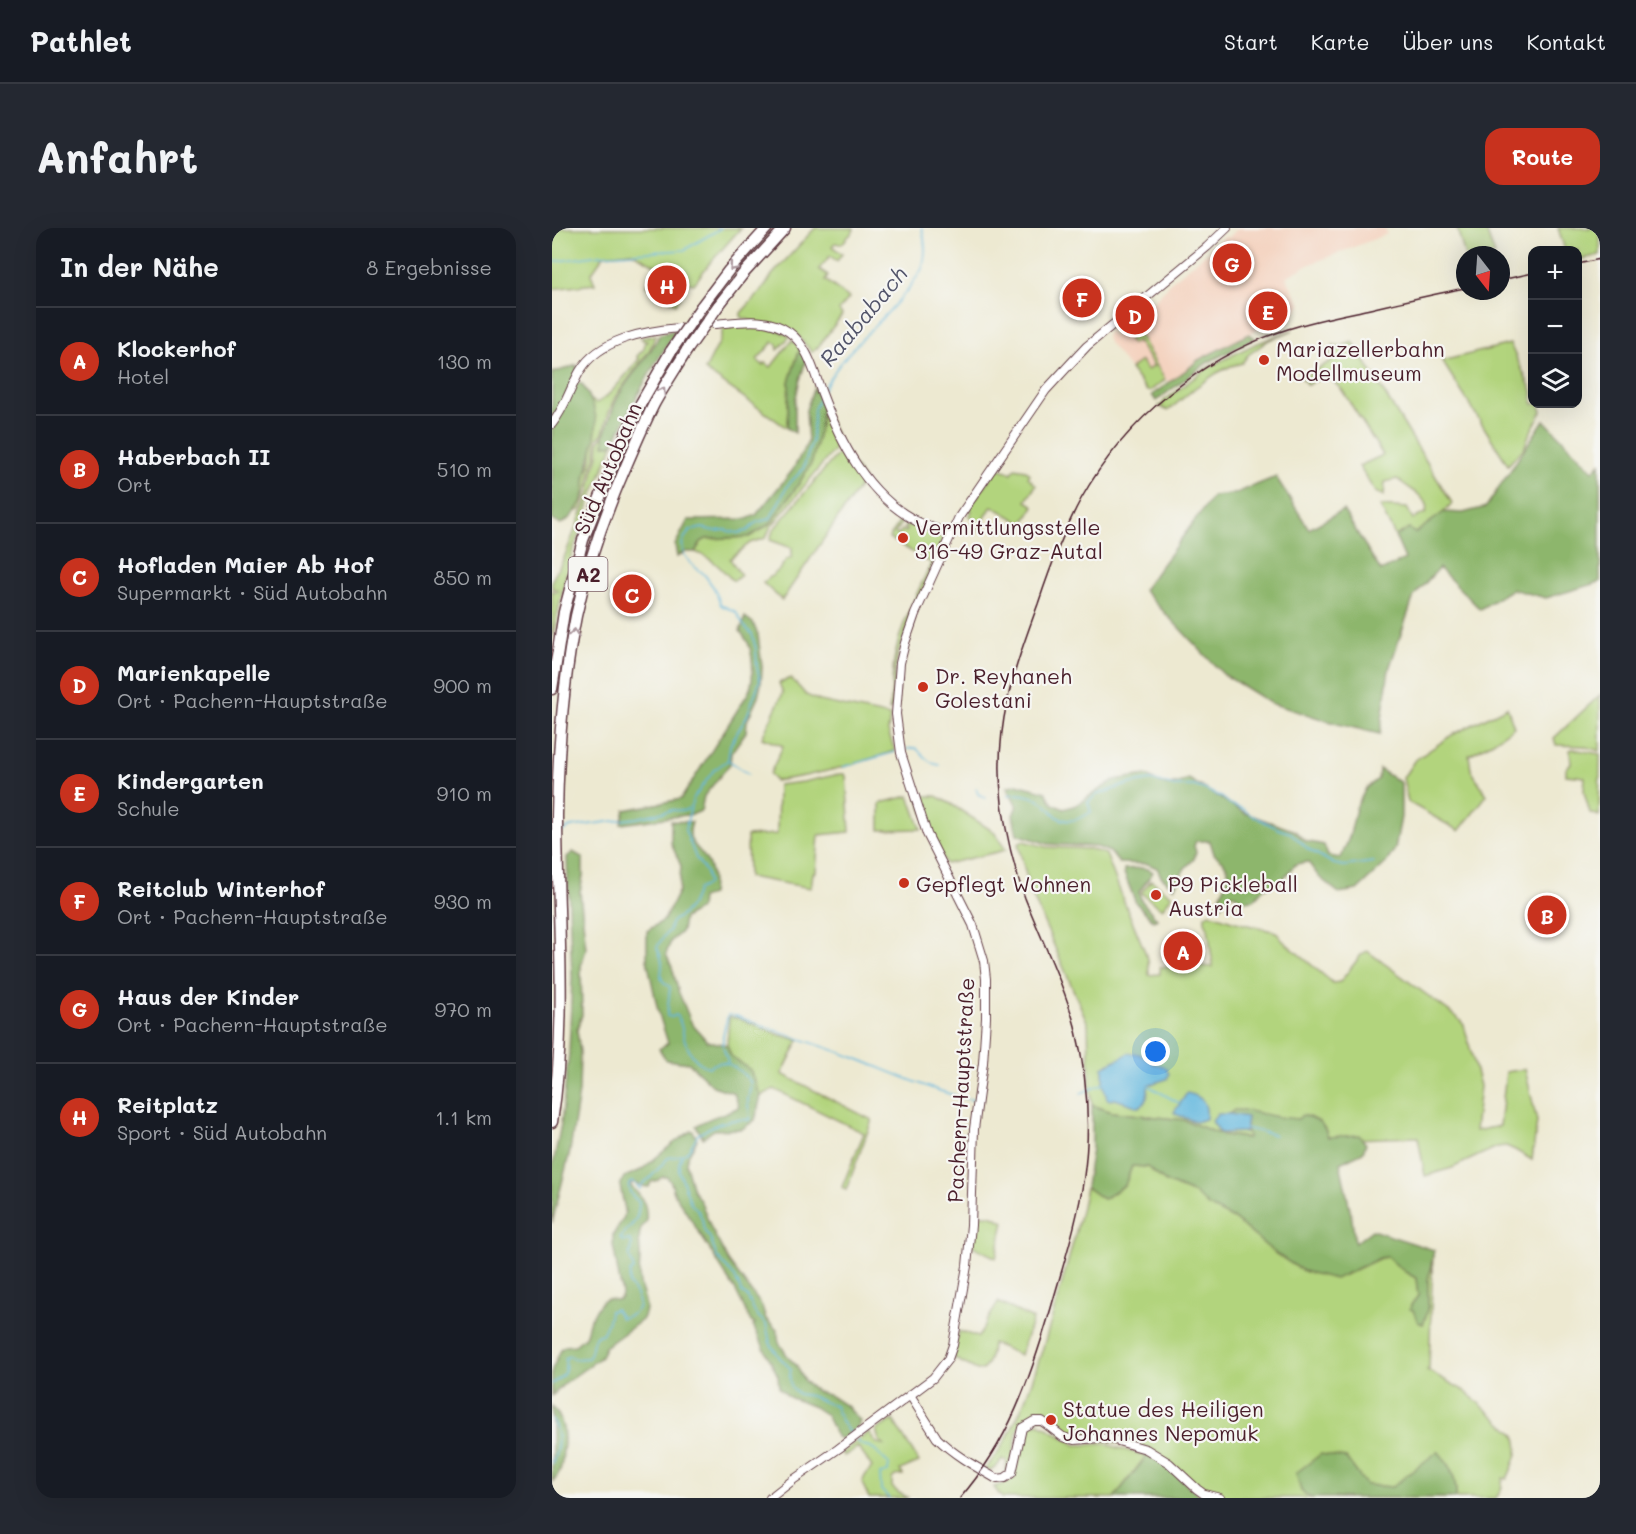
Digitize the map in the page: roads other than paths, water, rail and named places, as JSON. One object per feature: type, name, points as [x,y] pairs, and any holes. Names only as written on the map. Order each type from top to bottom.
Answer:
[{"type":"highway","name":"Süd Autobahn","points":[[552,689],[564,612],[584,540],[623,440],[671,351],[729,270],[767,228]]},
{"type":"highway","name":"Süd Autobahn","points":[[552,1122],[560,1035],[558,770],[562,705],[577,616],[597,540],[649,415],[687,350],[718,306],[743,274],[785,228]]},
{"type":"main road","name":"Pachern-Hauptstraße","points":[[770,1498],[933,1378],[948,1359],[953,1345],[967,1266],[971,1225],[974,1129],[983,1063],[986,1018],[986,979],[978,938],[961,899],[927,834],[901,753],[897,728],[898,680],[905,643],[915,614],[959,517],[1046,390],[1083,350],[1227,228]]},
{"type":"main road","points":[[910,1395],[942,1443],[997,1479],[1005,1478],[1012,1473],[1022,1428],[1034,1421],[1042,1420],[1063,1437],[1074,1440],[1111,1439],[1146,1449],[1168,1463],[1204,1494],[1221,1498]]},
{"type":"street","points":[[714,324],[742,321],[771,323],[796,337],[848,452],[862,474],[889,502],[907,515],[924,525],[950,534]]},
{"type":"street","points":[[552,424],[565,406],[582,369],[593,355],[623,339],[679,327]]},
{"type":"water","points":[[1129,1053],[1139,1054],[1154,1064],[1166,1068],[1169,1074],[1167,1079],[1148,1085],[1147,1098],[1139,1107],[1115,1099],[1107,1099],[1103,1084],[1103,1067]]},
{"type":"water","points":[[1187,1093],[1203,1101],[1206,1119],[1196,1122],[1175,1114],[1174,1112]]},
{"type":"water","points":[[1218,1114],[1247,1117],[1245,1132],[1220,1133],[1212,1121]]},
{"type":"waterway","points":[[552,262],[600,255],[684,250],[721,228]]},
{"type":"waterway","name":"Raababach","points":[[824,389],[842,361],[901,298],[920,273],[925,252],[922,228]]},
{"type":"waterway","name":"Raababach","points":[[552,1384],[564,1374],[565,1358],[570,1356],[575,1359],[588,1358],[595,1337],[602,1334],[605,1328],[610,1311],[615,1309],[621,1318],[638,1309],[638,1300],[629,1284],[630,1272],[634,1269],[630,1256],[632,1244],[630,1240],[620,1239],[635,1220],[638,1210],[639,1202],[630,1192],[629,1184],[633,1181],[640,1189],[642,1184],[668,1158],[687,1152],[698,1134],[709,1128],[739,1119],[749,1120],[750,1081],[739,1070],[727,1063],[718,1063],[709,1067],[700,1063],[688,1047],[681,1023],[676,1015],[667,1016],[670,987],[662,979],[662,962],[657,947],[670,930],[673,921],[690,907],[698,889],[708,883],[706,872],[696,858],[685,830],[693,799],[714,770],[728,760],[730,745],[747,716],[760,680],[752,634],[736,612],[721,605],[714,588],[704,574],[691,564],[684,554],[682,544],[690,531],[702,528],[737,533],[747,531],[757,522],[770,519],[788,485],[803,469],[812,442],[814,409],[820,396]]},
{"type":"waterway","points":[[907,749],[916,748],[929,761],[939,765]]},
{"type":"waterway","points":[[843,767],[895,752]]},
{"type":"waterway","points":[[728,760],[749,774]]},
{"type":"waterway","points":[[1008,795],[1032,797],[1045,804],[1059,818],[1072,820],[1091,812],[1088,802],[1096,795],[1129,784],[1151,780],[1174,786],[1194,786],[1223,798],[1251,815],[1291,833],[1308,849],[1334,864],[1344,866],[1374,862]]},
{"type":"waterway","points":[[976,788],[978,794],[985,798]]},
{"type":"waterway","points":[[561,832],[571,827],[688,809]]},
{"type":"waterway","points":[[728,1062],[723,1046],[728,1015],[737,1016],[840,1053],[928,1087],[973,1100]]},
{"type":"waterway","points":[[1081,1093],[1103,1084]]},
{"type":"waterway","points":[[1147,1085],[1179,1103]]},
{"type":"waterway","points":[[1244,1128],[1275,1135]]},
{"type":"waterway","points":[[682,1156],[679,1171],[691,1204],[697,1209],[702,1219],[704,1230],[710,1238],[717,1257],[735,1277],[755,1313],[766,1324],[770,1343],[791,1369],[791,1386],[799,1394],[811,1396],[835,1406],[842,1423],[851,1434]]},
{"type":"waterway","name":"Raababach","points":[[552,1419],[558,1441],[552,1463]]},
{"type":"waterway","points":[[856,1440],[862,1445],[871,1447],[889,1464],[888,1472],[880,1474],[881,1490],[889,1498]]},
{"type":"railway","points":[[1582,263],[1600,259]]},
{"type":"railway","points":[[1510,278],[1528,274]]},
{"type":"railway","points":[[960,1498],[992,1455],[1026,1385],[1070,1243],[1078,1210],[1086,1157],[1087,1101],[1075,1026],[1065,993],[1017,875],[1006,827],[1000,776],[1003,725],[1013,677],[1063,537],[1081,499],[1099,470],[1120,443],[1143,417],[1196,374],[1225,356],[1288,329],[1456,290]]},
{"type":"place","name":"Haus der Kinder","points":[[1232,263]]},
{"type":"place","name":"Reitplatz","points":[[667,285]]},
{"type":"place","name":"Reitclub Winterhof","points":[[1082,298]]},
{"type":"place","name":"Kindergarten","points":[[1268,311]]},
{"type":"place","name":"Marienkapelle","points":[[1135,315]]},
{"type":"place","name":"Mariazellerbahn Modellmuseum","points":[[1264,360]]},
{"type":"place","name":"Vermittlungsstelle 316-49 Graz-Autal","points":[[903,538]]},
{"type":"place","name":"Hofladen Maier Ab Hof","points":[[632,594]]},
{"type":"place","name":"Dr. Reyhaneh Golestani","points":[[923,687]]},
{"type":"place","name":"Gepflegt Wohnen","points":[[904,883]]},
{"type":"place","name":"P9 Pickleball Austria","points":[[1156,895]]},
{"type":"place","name":"Haberbach II","points":[[1547,915]]},
{"type":"place","name":"Klockerhof","points":[[1183,951]]},
{"type":"place","name":"Statue des Heiligen Johannes Nepomuk","points":[[1051,1420]]}]
